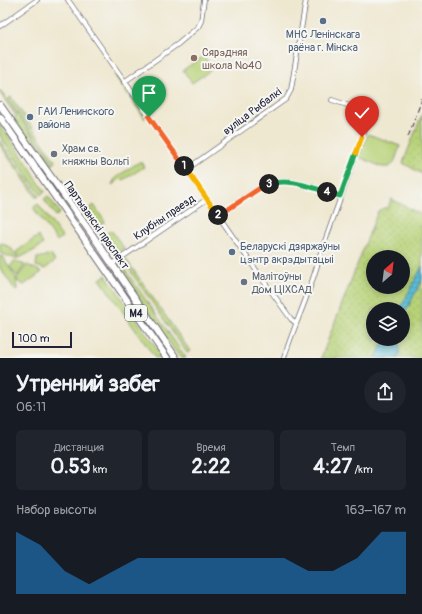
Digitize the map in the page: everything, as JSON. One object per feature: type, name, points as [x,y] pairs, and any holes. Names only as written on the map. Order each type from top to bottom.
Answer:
[{"type":"main road","name":"Партызанскі праспект","points":[[0,105],[176,358]]},
{"type":"main road","name":"Партызанскі праспект","points":[[0,117],[167,358]]},
{"type":"main road","points":[[29,159],[34,160],[35,155]]},
{"type":"main road","points":[[105,269],[112,264]]},
{"type":"main road","points":[[135,312],[137,307],[142,308]]},
{"type":"street","points":[[0,26],[36,0]]},
{"type":"street","points":[[68,0],[282,307],[296,324]]},
{"type":"street","points":[[124,82],[178,44],[198,27],[201,21],[204,0]]},
{"type":"street","name":"вуліца Рыбалкі","points":[[187,170],[274,108],[289,95],[306,0]]},
{"type":"street","points":[[284,358],[316,271],[340,196],[371,113],[332,100]]},
{"type":"street","points":[[219,216],[263,186],[275,182],[295,182],[340,196]]},
{"type":"street","name":"Клубны праезд","points":[[112,264],[207,199]]},
{"type":"green space","points":[[204,56],[212,69],[192,83],[183,70]]},
{"type":"green space","points":[[114,74],[117,75],[130,93],[128,95]]},
{"type":"green space","points":[[0,90],[53,165],[49,168],[14,119],[16,116],[0,93]]},
{"type":"green space","points":[[130,94],[147,117],[145,119],[130,98],[132,97]]},
{"type":"green space","points":[[11,97],[56,162],[54,164],[8,99]]},
{"type":"green space","points":[[422,114],[422,174],[403,163]]},
{"type":"green space","points":[[0,124],[45,192],[41,195],[0,136]]},
{"type":"green space","points":[[368,134],[400,146],[394,163],[389,167],[382,167],[359,157]]},
{"type":"green space","points":[[0,141],[39,196],[37,198],[0,145]]},
{"type":"green space","points":[[141,162],[144,167],[123,180],[121,178],[112,185],[115,178]]},
{"type":"green space","points":[[48,196],[60,213],[56,216],[44,199]]},
{"type":"green space","points":[[391,199],[422,215],[422,358],[321,358],[378,211],[386,207],[388,208]]},
{"type":"green space","points":[[38,204],[62,237],[57,241],[34,209],[34,207]]},
{"type":"green space","points":[[94,205],[105,222],[100,225],[89,209]]},
{"type":"green space","points":[[111,230],[124,248],[118,252],[106,234]]},
{"type":"green space","points":[[38,236],[43,244],[19,258],[16,252]]},
{"type":"green space","points":[[2,243],[11,248],[18,258],[16,259],[0,253],[0,244]]},
{"type":"green space","points":[[51,255],[55,261],[45,269],[36,266],[37,258]]},
{"type":"green space","points":[[0,256],[2,256],[16,278],[16,291],[0,268]]},
{"type":"green space","points":[[125,258],[190,351],[187,353],[124,262]]},
{"type":"green space","points":[[14,261],[25,265],[17,276],[10,267]]},
{"type":"green space","points":[[119,261],[186,358],[180,358],[118,267]]},
{"type":"green space","points":[[27,265],[42,272],[24,285],[18,282],[17,278]]},
{"type":"green space","points":[[106,275],[163,358],[155,358],[100,279]]},
{"type":"water","points":[[422,266],[422,280],[410,303],[410,302],[404,302],[408,294],[410,294],[410,289]]},
{"type":"water","points":[[381,346],[399,346],[398,358],[376,358]]},
{"type":"railway","points":[[408,137],[422,99]]},
{"type":"place","name":"МНС Ленінскага раёна г. Мінска","points":[[323,21]]},
{"type":"place","name":"Сярэдняя школа №40","points":[[194,58]]},
{"type":"place","name":"ГАИ Ленинского района","points":[[30,117]]},
{"type":"place","name":"Храм св. княжны Вольгі","points":[[54,154]]},
{"type":"place","name":"Беларускі дзяржаўны цэнтр акрэдытацыі","points":[[232,252]]},
{"type":"place","name":"Малітоўны Дом ЦІХСАД","points":[[244,282]]},
{"type":"route","points":[[149,117],[219,216],[263,186],[275,182],[295,182],[340,196],[362,137]]}]
